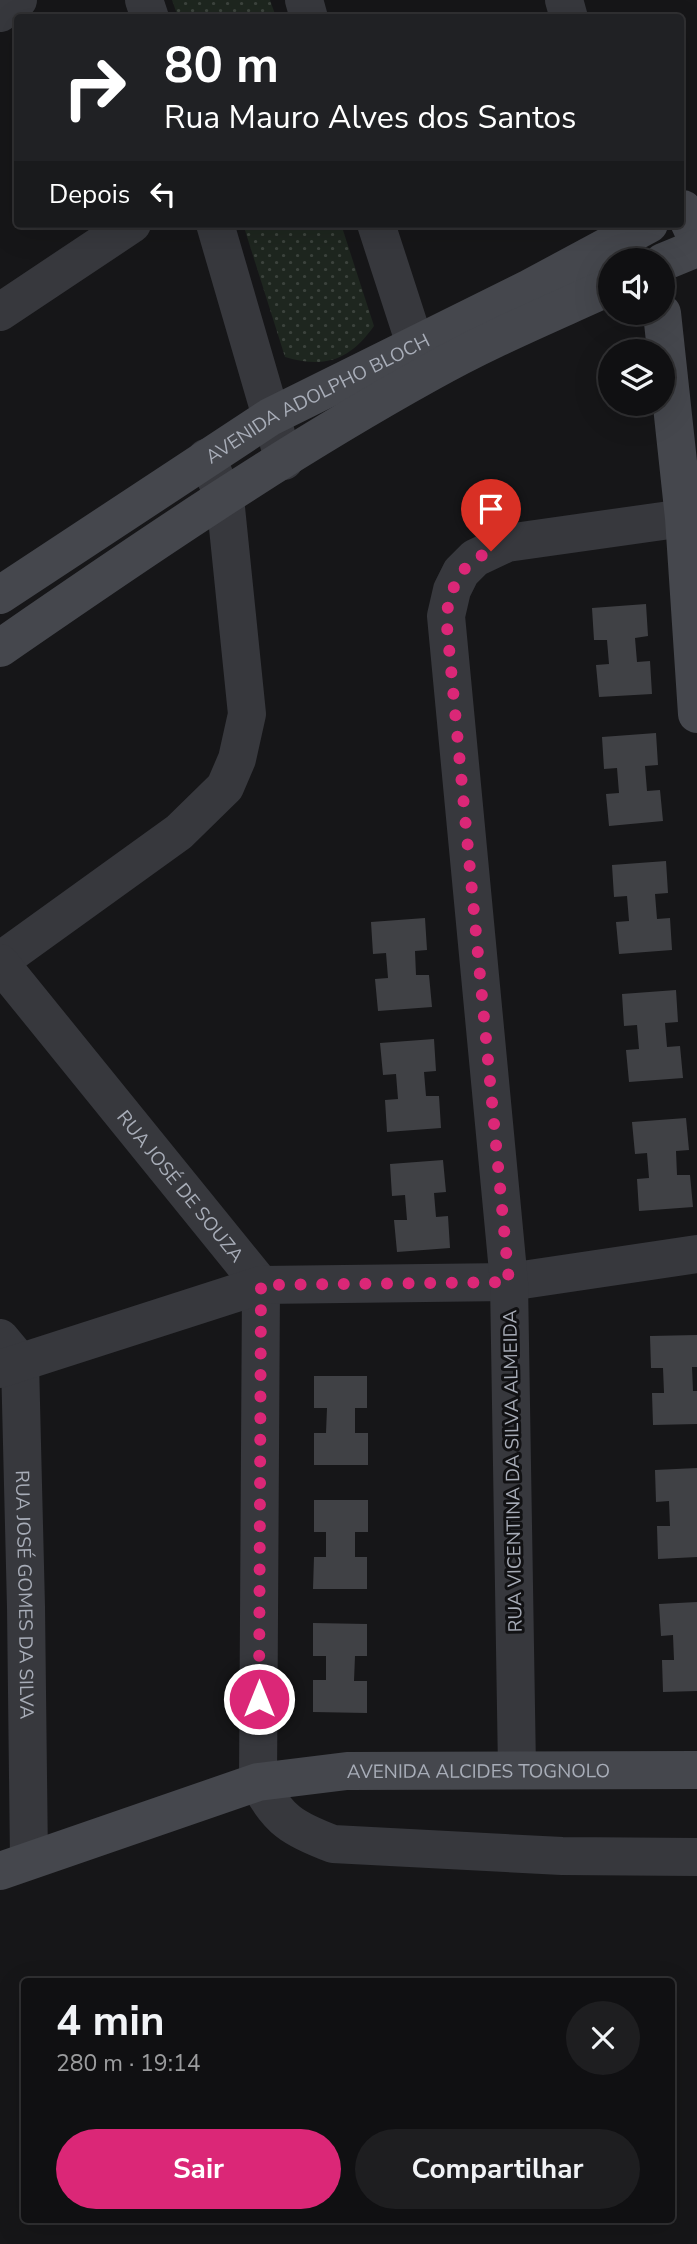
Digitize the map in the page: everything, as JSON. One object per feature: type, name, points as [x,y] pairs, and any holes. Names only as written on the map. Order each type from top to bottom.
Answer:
[{"type":"street","points":[[0,13],[19,0]]},
{"type":"street","points":[[0,312],[126,228]]},
{"type":"street","points":[[216,228],[284,461]]},
{"type":"street","points":[[377,228],[415,344]]},
{"type":"street","name":"AVENIDA ADOLPHO BLOCH","points":[[0,595],[270,417],[530,288],[658,228]]},
{"type":"street","points":[[675,257],[697,248]]},
{"type":"street","name":"AVENIDA ADOLPHO BLOCH","points":[[0,648],[100,579],[352,417],[431,371],[598,292]]},
{"type":"street","points":[[663,325],[684,518],[697,714]]},
{"type":"street","points":[[0,962],[178,832],[225,787],[237,759],[247,714],[225,498],[206,458]]},
{"type":"street","name":"RUA VICENTINA DA SILVA ALMEIDA","points":[[517,1769],[509,1282],[446,616],[452,590],[461,572],[475,558],[508,543],[684,518]]},
{"type":"street","name":"RUA JOSÉ DE SOUZA","points":[[0,962],[261,1285]]},
{"type":"street","points":[[7,1356],[261,1285],[509,1282],[697,1254]]},
{"type":"street","points":[[261,1285],[258,1782],[271,1806],[301,1832],[333,1844],[562,1856],[697,1857]]},
{"type":"street","name":"RUA JOSÉ GOMES DA SILVA","points":[[7,1356],[13,1612],[14,1866]]},
{"type":"street","name":"AVENIDA ALCIDES TOGNOLO","points":[[14,1866],[258,1782],[347,1771],[697,1770]]},
{"type":"shaded area","points":[[172,0],[270,0],[275,14],[177,14]]},
{"type":"shaded area","points":[[244,228],[342,228],[374,326],[356,347],[336,359],[312,362],[285,357]]},
{"type":"building","points":[[646,604],[648,636],[635,638],[637,662],[650,661],[652,694],[599,697],[596,665],[609,664],[607,640],[594,640],[592,608]]},
{"type":"building","points":[[656,733],[658,765],[645,766],[647,791],[660,790],[663,821],[609,826],[606,794],[619,793],[617,768],[604,769],[602,737]]},
{"type":"building","points":[[666,861],[668,893],[655,894],[657,919],[670,918],[672,950],[619,954],[616,922],[629,921],[627,896],[614,897],[612,865]]},
{"type":"building","points":[[425,918],[427,950],[415,951],[416,975],[429,975],[432,1007],[378,1011],[375,979],[388,978],[386,953],[373,954],[371,922]]},
{"type":"building","points":[[676,990],[678,1022],[665,1023],[667,1047],[680,1046],[683,1078],[629,1082],[626,1050],[639,1049],[637,1025],[624,1026],[622,994]]},
{"type":"building","points":[[434,1039],[436,1071],[424,1072],[426,1096],[439,1096],[441,1128],[387,1132],[385,1100],[398,1099],[396,1074],[383,1075],[380,1043]]},
{"type":"building","points":[[686,1118],[689,1150],[676,1151],[677,1175],[690,1175],[693,1207],[639,1211],[637,1179],[649,1178],[647,1153],[635,1154],[632,1122]]},
{"type":"building","points":[[443,1160],[446,1192],[434,1193],[436,1217],[448,1216],[450,1248],[397,1252],[394,1220],[407,1220],[405,1195],[392,1196],[390,1164]]},
{"type":"building","points":[[697,1335],[697,1367],[692,1367],[693,1391],[697,1391],[697,1424],[653,1425],[652,1393],[664,1393],[663,1368],[651,1368],[650,1336]]},
{"type":"building","points":[[314,1376],[367,1376],[367,1408],[355,1408],[355,1433],[368,1433],[368,1465],[314,1465],[314,1433],[326,1433],[327,1408],[314,1408]]},
{"type":"building","points":[[697,1468],[697,1557],[658,1559],[657,1526],[670,1526],[669,1501],[656,1502],[655,1470]]},
{"type":"building","points":[[314,1500],[368,1500],[368,1532],[355,1532],[355,1557],[367,1557],[367,1589],[313,1589],[314,1557],[326,1557],[326,1532],[314,1532]]},
{"type":"building","points":[[697,1602],[697,1691],[663,1692],[662,1660],[674,1660],[673,1635],[661,1636],[659,1604]]},
{"type":"building","points":[[313,1623],[367,1624],[367,1656],[355,1656],[354,1681],[367,1681],[367,1713],[313,1712],[313,1680],[326,1680],[326,1656],[313,1656]]},
{"type":"route","points":[[259,1699],[261,1285],[509,1282],[446,616],[452,590],[461,572],[475,558],[491,551]]}]
